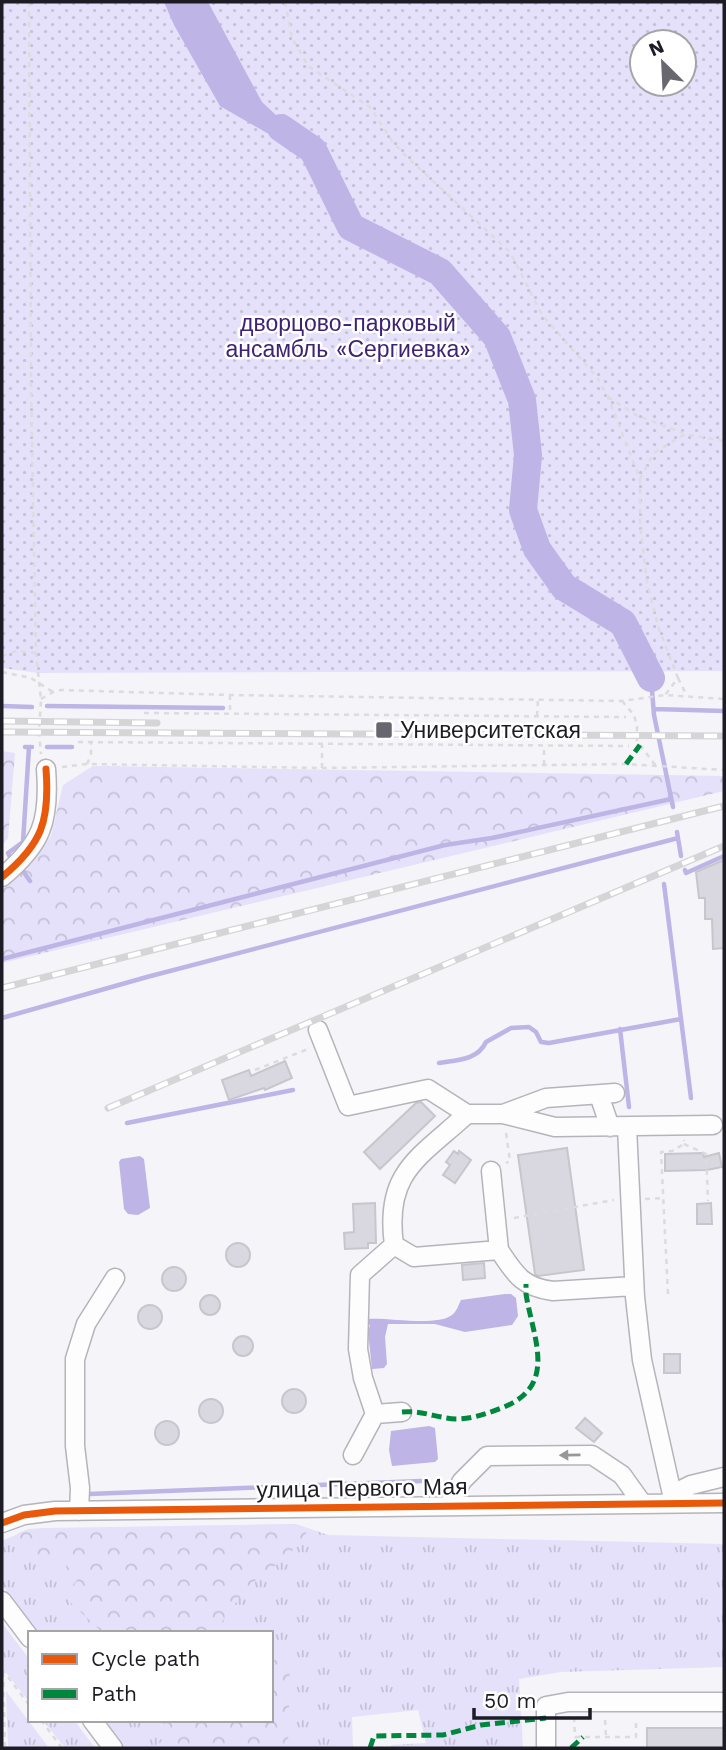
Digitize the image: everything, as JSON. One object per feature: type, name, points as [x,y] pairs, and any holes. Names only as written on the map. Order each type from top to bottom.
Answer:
[{"type":"street","points":[[2,877],[20,862],[41,832],[48,794],[46,769]]},
{"type":"street","points":[[320,1037],[348,1106],[428,1088],[467,1114],[503,1114],[555,1127],[618,1127],[684,1135],[713,1125]]},
{"type":"street","points":[[503,1114],[546,1098],[607,1094],[618,1127],[629,1199],[642,1360],[673,1498],[691,1485],[724,1477]]},
{"type":"street","points":[[467,1114],[404,1172],[392,1203],[390,1221],[394,1245],[414,1257],[499,1250]]},
{"type":"street","points":[[491,1171],[499,1250],[526,1284],[552,1292],[634,1286]]},
{"type":"street","points":[[353,1455],[376,1414],[363,1378],[358,1349],[360,1275],[394,1245]]},
{"type":"street","points":[[79,1511],[75,1446],[75,1359],[86,1324],[115,1278]]},
{"type":"street","points":[[376,1414],[402,1412]]},
{"type":"street","points":[[447,1506],[462,1481],[487,1456],[592,1455],[622,1475],[642,1503]]},
{"type":"street","name":"улица Первого Мая","points":[[2,1523],[41,1512],[642,1503],[673,1498],[724,1503]]},
{"type":"street","points":[[2,1601],[28,1635]]},
{"type":"street","points":[[546,1748],[546,1706],[568,1702],[724,1702]]},
{"type":"street","points":[[94,1722],[113,1748]]},
{"type":"path","points":[[29,2],[36,653],[41,700],[40,750],[46,769],[88,764],[322,768],[626,764],[724,770]]},
{"type":"path","points":[[285,2],[292,38],[308,66],[370,107],[392,141],[407,157],[510,251],[542,315],[597,377],[608,397],[640,479],[640,523],[647,582],[659,629],[687,695]]},
{"type":"path","points":[[608,397],[636,415],[685,434],[724,441]]},
{"type":"path","points":[[640,479],[654,453],[685,434]]},
{"type":"path","points":[[2,656],[16,652],[36,653]]},
{"type":"path","points":[[2,672],[31,678],[53,692]]},
{"type":"path","points":[[665,695],[678,678]]},
{"type":"path","points":[[41,700],[61,690],[624,703],[665,695],[724,699]]},
{"type":"path","points":[[230,695],[230,714]]},
{"type":"path","points":[[537,716],[538,699]]},
{"type":"path","points":[[624,703],[637,726],[637,741],[656,766]]},
{"type":"path","points":[[144,713],[625,717]]},
{"type":"path","points":[[78,742],[629,746]]},
{"type":"path","points":[[88,764],[92,742]]},
{"type":"path","points":[[322,743],[322,768]]},
{"type":"path","points":[[544,745],[544,765]]},
{"type":"path","points":[[256,1070],[320,1037]]},
{"type":"path","points":[[668,1294],[660,1152],[672,1151],[684,1135],[706,1154],[708,1201]]},
{"type":"path","points":[[507,1136],[508,1147]]},
{"type":"path","points":[[496,1221],[629,1199],[663,1198]]},
{"type":"path","points":[[2,1670],[28,1703]]},
{"type":"path","points":[[2,1670],[5,1748]]},
{"type":"path","points":[[574,1713],[575,1737],[636,1737],[636,1713]]},
{"type":"path","points":[[605,1713],[606,1737]]},
{"type":"path","points":[[42,1722],[62,1748]]},
{"type":"green space","name":"дворцово-парковый ансамбль «Сергиевка»","points":[[2,2],[724,2],[724,671],[38,673],[2,668]]},
{"type":"green space","points":[[2,751],[15,753],[8,838],[2,846]]},
{"type":"green space","points":[[93,766],[724,776],[724,791],[2,963],[2,890],[51,836],[63,785]]},
{"type":"green space","points":[[296,1524],[328,1535],[724,1544],[724,1667],[561,1672],[519,1679],[523,1748],[391,1748],[391,1745],[426,1743],[418,1710],[352,1717],[353,1748],[124,1748],[104,1722],[273,1722],[273,1631],[36,1631],[2,1585],[2,1541],[29,1529]]},
{"type":"green space","points":[[296,1524],[306,1529],[306,1537],[285,1558],[247,1587],[215,1631],[101,1631],[69,1601],[72,1586],[79,1578],[60,1559],[29,1554],[19,1546],[18,1533],[45,1528]]},
{"type":"green space","points":[[2,1623],[28,1657],[28,1700],[4,1670]]},
{"type":"green space","points":[[290,1657],[288,1748],[152,1748],[167,1738],[163,1722],[273,1722],[273,1661]]},
{"type":"green space","points":[[6,1691],[49,1748],[8,1748]]},
{"type":"green space","points":[[45,1722],[76,1722],[95,1748],[65,1748]]},
{"type":"shaded area","points":[[164,2],[208,2],[262,102],[313,150],[267,133],[220,106]]},
{"type":"shaded area","points":[[140,1156],[144,1159],[150,1208],[138,1215],[128,1214],[124,1209],[119,1162],[121,1159]]},
{"type":"shaded area","points":[[505,1294],[516,1298],[518,1316],[512,1325],[465,1332],[435,1324],[388,1324],[385,1337],[387,1364],[384,1368],[372,1369],[368,1332],[370,1325],[366,1324],[368,1319],[445,1319],[452,1315],[461,1300]]},
{"type":"shaded area","points":[[429,1426],[435,1428],[438,1459],[435,1462],[392,1466],[389,1450],[391,1431]]},
{"type":"building","points":[[724,860],[724,948],[713,949],[712,919],[705,919],[705,898],[699,898],[696,872]]},
{"type":"building","points":[[285,1061],[292,1078],[265,1090],[264,1088],[229,1100],[222,1080],[249,1070],[251,1076]]},
{"type":"building","points":[[421,1102],[435,1116],[380,1169],[364,1152],[416,1103]]},
{"type":"building","points":[[567,1148],[584,1270],[538,1276],[535,1274],[518,1155]]},
{"type":"building","points":[[454,1151],[458,1154],[459,1151],[471,1160],[455,1183],[443,1175],[450,1165],[446,1162]]},
{"type":"building","points":[[703,1153],[704,1157],[719,1153],[722,1167],[665,1171],[665,1154]]},
{"type":"building","points":[[375,1203],[376,1243],[368,1243],[368,1248],[345,1249],[344,1233],[354,1232],[353,1204]]},
{"type":"building","points":[[711,1203],[712,1224],[697,1224],[697,1204]]},
{"type":"building","points":[[238,1243],[247,1246],[250,1255],[247,1264],[238,1267],[229,1264],[226,1255],[229,1246]]},
{"type":"building","points":[[484,1263],[485,1278],[463,1280],[462,1265]]},
{"type":"building","points":[[174,1267],[185,1274],[186,1279],[179,1290],[174,1291],[163,1284],[162,1279],[169,1268]]},
{"type":"building","points":[[210,1295],[217,1298],[220,1305],[217,1312],[210,1315],[203,1312],[200,1305],[203,1298]]},
{"type":"building","points":[[150,1305],[161,1312],[162,1317],[155,1328],[150,1329],[139,1322],[138,1317],[145,1306]]},
{"type":"building","points":[[243,1336],[250,1339],[253,1346],[250,1353],[243,1356],[236,1353],[233,1346],[236,1339]]},
{"type":"building","points":[[664,1354],[680,1354],[680,1373],[664,1373]]},
{"type":"building","points":[[294,1389],[303,1392],[306,1401],[303,1410],[294,1413],[285,1410],[282,1401],[285,1392]]},
{"type":"building","points":[[211,1399],[220,1402],[223,1411],[220,1420],[211,1423],[202,1420],[199,1411],[202,1402]]},
{"type":"building","points":[[585,1418],[602,1433],[594,1442],[576,1428]]},
{"type":"building","points":[[167,1421],[176,1424],[179,1433],[176,1442],[167,1445],[158,1442],[155,1433],[158,1424]]},
{"type":"building","points":[[647,1728],[724,1728],[724,1748],[647,1748]]},
{"type":"waterway","points":[[281,128],[313,150],[351,227],[440,272],[497,337],[522,400],[528,455],[523,510],[537,549],[564,587],[623,623],[651,678]]},
{"type":"waterway","points":[[651,678],[654,715],[673,807]]},
{"type":"waterway","points":[[2,706],[32,707]]},
{"type":"waterway","points":[[47,706],[223,708]]},
{"type":"waterway","points":[[654,709],[724,711]]},
{"type":"waterway","points":[[25,747],[32,747]]},
{"type":"waterway","points":[[11,859],[8,853],[23,842],[29,747]]},
{"type":"waterway","points":[[47,747],[72,747]]},
{"type":"waterway","points":[[2,959],[445,845],[492,838],[671,799]]},
{"type":"waterway","points":[[677,832],[681,856]]},
{"type":"waterway","points":[[2,1018],[147,977],[678,838]]},
{"type":"waterway","points":[[685,870],[686,873],[724,856]]},
{"type":"waterway","points":[[23,871],[30,881]]},
{"type":"waterway","points":[[664,884],[691,1098]]},
{"type":"waterway","points":[[439,1063],[472,1056],[486,1042],[511,1028],[529,1027],[536,1032],[541,1042],[549,1043],[681,1019]]},
{"type":"waterway","points":[[620,1029],[629,1107]]},
{"type":"waterway","points":[[127,1123],[293,1090]]},
{"type":"waterway","points":[[89,1494],[421,1481]]},
{"type":"railway","points":[[2,721],[157,723]]},
{"type":"railway","points":[[2,732],[724,736]]},
{"type":"railway","points":[[2,988],[724,806]]},
{"type":"railway","points":[[108,1108],[724,846]]},
{"type":"marked path","points":[[626,764],[640,745]]},
{"type":"marked path","points":[[402,1412],[462,1419],[504,1407],[521,1398],[537,1373],[538,1359],[526,1284]]},
{"type":"marked path","points":[[370,1748],[374,1736],[443,1735],[481,1725],[546,1718]]},
{"type":"marked path","points":[[571,1748],[583,1737]]},
{"type":"cycle path","points":[[2,877],[26,854],[40,830],[46,803],[46,769]]},
{"type":"cycle path","points":[[2,1523],[24,1515],[55,1511],[724,1503]]},
{"type":"place","name":"Университетская","points":[[384,730]]}]
